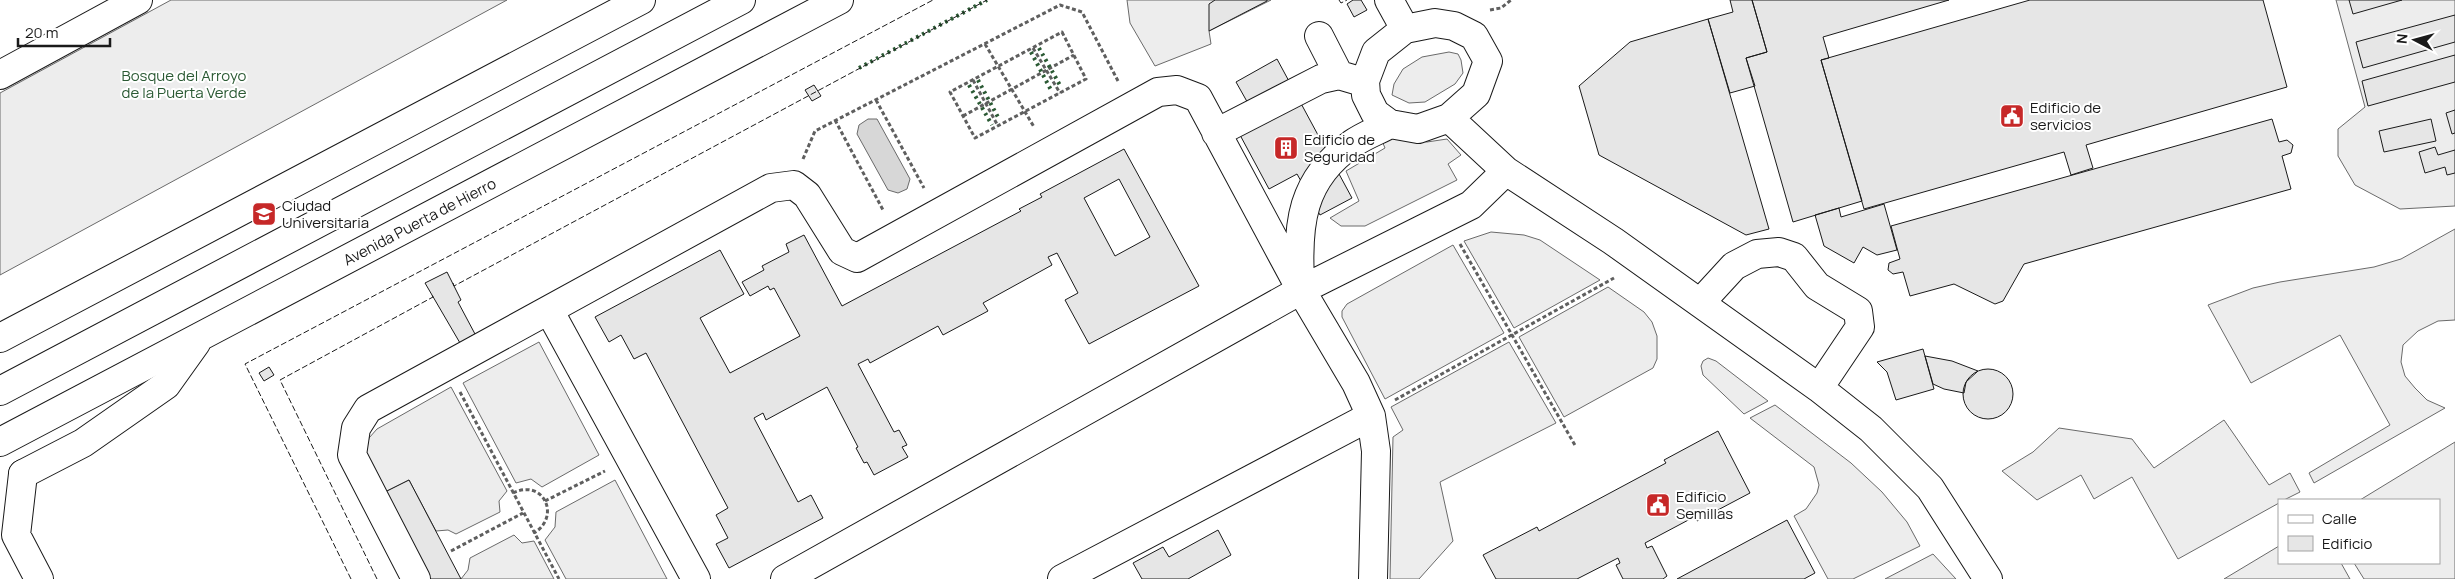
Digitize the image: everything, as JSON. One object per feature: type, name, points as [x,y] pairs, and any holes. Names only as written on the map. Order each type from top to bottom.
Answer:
[{"type":"main road","points":[[0,75],[138,0]]},
{"type":"main road","points":[[555,44],[589,8],[603,0]]},
{"type":"main road","points":[[0,338],[641,0]]},
{"type":"main road","points":[[0,391],[741,0]]},
{"type":"main road","name":"Avenida Puerta de Hierro","points":[[0,442],[198,340],[838,0]]},
{"type":"main road","points":[[1389,0],[1405,29]]},
{"type":"main road","points":[[1216,133],[1321,79],[1352,78],[1376,52],[1405,29],[1435,23],[1454,26],[1474,36],[1488,61],[1476,94],[1449,118],[1418,129],[1390,124],[1375,113],[1366,95],[1352,78],[1319,36]]},
{"type":"main road","points":[[416,579],[352,455],[356,428],[368,409],[771,188],[794,185],[807,195],[842,251],[856,258],[1131,106],[1158,92],[1177,90],[1198,98],[1301,290],[1356,383],[1371,416],[1376,451],[1373,579]]},
{"type":"main road","points":[[1449,118],[1506,171],[1643,262],[1819,388],[1871,429],[1930,488],[1988,579]]},
{"type":"main road","points":[[1301,290],[1298,245],[1301,220],[1308,194],[1332,160],[1352,144],[1390,124]]},
{"type":"main road","points":[[785,579],[1301,290],[1471,205],[1506,171]]},
{"type":"main road","points":[[1700,303],[1734,266],[1757,254],[1779,252],[1794,257],[1818,286],[1858,311],[1860,327],[1819,388]]},
{"type":"main road","points":[[550,310],[696,579]]},
{"type":"main road","points":[[39,579],[8,531],[11,480],[83,443],[166,385],[198,340]]},
{"type":"main road","points":[[1062,579],[1103,569],[1371,416]]},
{"type":"path","points":[[794,185],[815,130],[1060,5],[1075,8],[1082,12],[1131,106]]},
{"type":"path","points":[[1062,32],[1086,79],[975,138],[950,92],[1033,48],[1062,32]]},
{"type":"path","points":[[985,44],[1048,152]]},
{"type":"path","points":[[1033,48],[1060,93]]},
{"type":"path","points":[[962,116],[1074,55]]},
{"type":"path","points":[[972,80],[998,126]]},
{"type":"path","points":[[876,100],[924,189],[917,193]]},
{"type":"path","points":[[835,120],[884,211],[890,208]]},
{"type":"path","points":[[1446,217],[1576,447]]},
{"type":"path","points":[[1371,416],[1389,403],[1643,262]]},
{"type":"path","points":[[446,366],[559,579]]},
{"type":"path","points":[[545,502],[630,459]]},
{"type":"path","points":[[513,493],[532,489],[537,491],[545,502],[547,517],[542,526],[534,533]]},
{"type":"path","points":[[451,551],[524,513]]},
{"type":"shaded area","name":"Bosque del Arroyo de la Puerta Verde","points":[[171,0],[507,0],[0,275],[0,93]]},
{"type":"shaded area","points":[[1127,0],[1271,0],[1209,31],[1211,44],[1155,66],[1130,23]]},
{"type":"shaded area","points":[[2336,0],[2455,0],[2455,206],[2400,209],[2355,185],[2338,156],[2338,129],[2365,107]]},
{"type":"shaded area","points":[[1449,52],[1458,54],[1461,60],[1463,73],[1455,84],[1425,102],[1409,103],[1392,95],[1394,84],[1403,69],[1422,57]]},
{"type":"shaded area","points":[[868,119],[877,119],[910,179],[907,189],[898,193],[888,190],[857,134],[859,125]]},
{"type":"shaded area","points":[[1379,134],[1427,142],[1447,139],[1461,155],[1448,164],[1457,180],[1365,226],[1341,226],[1330,218],[1359,201],[1346,171],[1385,148]]},
{"type":"shaded area","points":[[2455,229],[2455,320],[2438,321],[2418,331],[2403,345],[2401,362],[2405,376],[2415,388],[2427,400],[2445,408],[2314,483],[2309,473],[2390,425],[2340,335],[2251,383],[2208,305],[2253,288],[2374,267],[2401,259]]},
{"type":"shaded area","points":[[1491,232],[1524,235],[1540,240],[1600,280],[1514,328],[1464,241]]},
{"type":"shaded area","points":[[1453,245],[1504,333],[1385,399],[1342,317],[1342,311],[1347,304]]},
{"type":"shaded area","points":[[1608,287],[1644,312],[1652,322],[1657,336],[1657,359],[1653,368],[1564,417],[1519,337]]},
{"type":"shaded area","points":[[539,342],[599,455],[542,487],[531,479],[516,483],[463,383]]},
{"type":"shaded area","points":[[1509,342],[1556,423],[1440,482],[1453,541],[1419,579],[1390,579],[1393,437],[1403,430],[1391,407]]},
{"type":"shaded area","points":[[1708,358],[1716,361],[1768,401],[1744,414],[1703,375],[1701,366],[1703,361]]},
{"type":"shaded area","points":[[451,387],[507,491],[499,501],[500,512],[456,534],[448,530],[436,531],[409,480],[383,493],[365,456],[369,438],[377,429]]},
{"type":"shaded area","points":[[1775,405],[1851,463],[1882,492],[1907,522],[1920,546],[1853,579],[1828,579],[1794,516],[1806,509],[1817,493],[1819,485],[1814,467],[1750,418]]},
{"type":"shaded area","points":[[2224,420],[2269,485],[2290,473],[2300,492],[2286,499],[2278,499],[2278,504],[2178,559],[2132,477],[2094,499],[2081,475],[2037,500],[2002,471],[2033,452],[2059,428],[2132,439],[2154,468]]},
{"type":"shaded area","points":[[2455,442],[2455,579],[2364,579],[2355,564],[2440,564],[2440,499],[2362,499]]},
{"type":"shaded area","points":[[615,480],[667,579],[566,579],[545,540],[555,527],[556,512]]},
{"type":"shaded area","points":[[514,535],[522,543],[534,541],[554,579],[461,579],[468,570],[470,558]]},
{"type":"shaded area","points":[[2278,547],[2278,564],[2342,564],[2350,579],[2224,579]]},
{"type":"shaded area","points":[[1933,554],[1956,579],[1885,579]]},
{"type":"building","points":[[1215,0],[1267,1],[1209,31],[1209,4]]},
{"type":"building","points":[[1353,0],[1361,0],[1367,10],[1354,17],[1347,4]]},
{"type":"building","points":[[1730,0],[1752,0],[1767,52],[1746,58],[1755,86],[1730,93],[1708,19],[1733,12]]},
{"type":"building","points":[[1752,0],[1949,0],[1823,37],[1829,58],[1821,60],[1862,201],[1793,222],[1746,58],[1767,52]]},
{"type":"building","name":"Edificio de servicios","points":[[2030,0],[2263,0],[2287,87],[2086,145],[2093,168],[2071,175],[2064,152],[1864,209],[1821,60]]},
{"type":"building","points":[[2349,0],[2402,0],[2353,14]]},
{"type":"building","points":[[2455,15],[2455,42],[2363,68],[2356,42]]},
{"type":"building","points":[[1708,19],[1769,229],[1746,235],[1599,155],[1579,86],[1630,42]]},
{"type":"building","points":[[2455,55],[2455,82],[2368,106],[2362,81]]},
{"type":"building","name":"Edificio de Seguridad","points":[[1277,59],[1352,198],[1320,215],[1297,174],[1269,189],[1240,135],[1254,114],[1236,82]]},
{"type":"building","points":[[814,85],[821,96],[812,101],[805,90]]},
{"type":"building","points":[[2455,110],[2455,133],[2452,134],[2446,113]]},
{"type":"building","points":[[2272,119],[2279,142],[2287,140],[2293,145],[2291,153],[2282,156],[2291,189],[2024,264],[2003,301],[1995,304],[1954,284],[1910,296],[1903,272],[1893,274],[1888,270],[1889,263],[1900,259],[1891,226]]},
{"type":"building","points":[[2431,119],[2436,141],[2384,152],[2379,131]]},
{"type":"building","points":[[2435,147],[2438,155],[2455,150],[2455,173],[2447,175],[2445,167],[2425,173],[2419,152]]},
{"type":"building","points":[[1124,149],[1199,286],[1089,344],[1065,300],[1078,293],[1057,253],[1048,257],[1052,265],[983,303],[988,311],[943,335],[938,326],[870,363],[868,359],[858,364],[894,432],[899,430],[907,445],[902,447],[908,457],[874,475],[867,462],[864,463],[856,448],[858,447],[827,387],[766,420],[763,413],[754,418],[798,502],[811,495],[823,518],[729,568],[716,544],[728,538],[716,515],[728,508],[646,353],[634,359],[621,335],[609,342],[595,317],[720,250],[744,294],[700,318],[730,373],[800,336],[774,288],[770,290],[768,286],[750,296],[742,282],[764,270],[762,266],[789,252],[786,244],[804,235],[842,306],[1021,211],[1019,209],[1042,197],[1040,194]],"holes":[[[1119,179],[1150,237],[1115,256],[1084,198]]]},
{"type":"building","points":[[1884,204],[1897,250],[1877,255],[1863,247],[1854,263],[1824,246],[1815,215],[1839,208],[1841,217]]},
{"type":"building","points":[[447,272],[461,300],[458,302],[475,334],[460,343],[425,283]]},
{"type":"building","points":[[1923,349],[1934,389],[1896,400],[1887,372],[1877,362]]},
{"type":"building","points":[[1925,356],[1952,361],[1978,371],[1966,382],[1964,393],[1944,389],[1933,384]]},
{"type":"building","points":[[269,367],[274,375],[264,381],[259,373]]},
{"type":"building","points":[[1988,369],[2002,373],[2009,380],[2013,394],[2009,408],[2002,415],[1988,419],[1974,415],[1967,408],[1963,394],[1967,380],[1974,373]]},
{"type":"building","name":"Edificio Semillas","points":[[1718,431],[1750,493],[1697,521],[1694,517],[1645,543],[1647,548],[1652,546],[1667,576],[1663,579],[1623,579],[1616,565],[1620,563],[1618,558],[1577,579],[1496,579],[1483,555],[1537,527],[1539,531],[1666,463],[1664,460]]},
{"type":"building","points":[[409,480],[461,579],[428,579],[383,493]]},
{"type":"building","name":"Edificio Semillas","points":[[1787,520],[1815,573],[1804,579],[1677,579]]},
{"type":"building","points":[[1218,530],[1231,555],[1188,579],[1142,579],[1133,563],[1163,547],[1169,557]]},
{"type":"hedge","points":[[859,68],[987,0]]},
{"type":"hedge","points":[[1039,48],[1061,87]]},
{"type":"hedge","points":[[1031,52],[1052,92]]},
{"type":"hedge","points":[[978,80],[999,119]]},
{"type":"hedge","points":[[969,85],[992,125]]},
{"type":"fence","points":[[351,579],[245,364],[933,0]]},
{"type":"fence","points":[[453,283],[454,286],[987,0]]},
{"type":"fence","points":[[1339,0],[1341,3],[1347,0]]},
{"type":"fence","points":[[377,579],[280,380],[433,297],[432,295]]},
{"type":"place","name":"Edificio de servicios","points":[[2012,116]]},
{"type":"place","name":"Edificio de Seguridad","points":[[1286,148]]},
{"type":"place","name":"Ciudad Universitaria","points":[[264,214]]},
{"type":"place","name":"Edificio Semillas","points":[[1658,505]]}]
